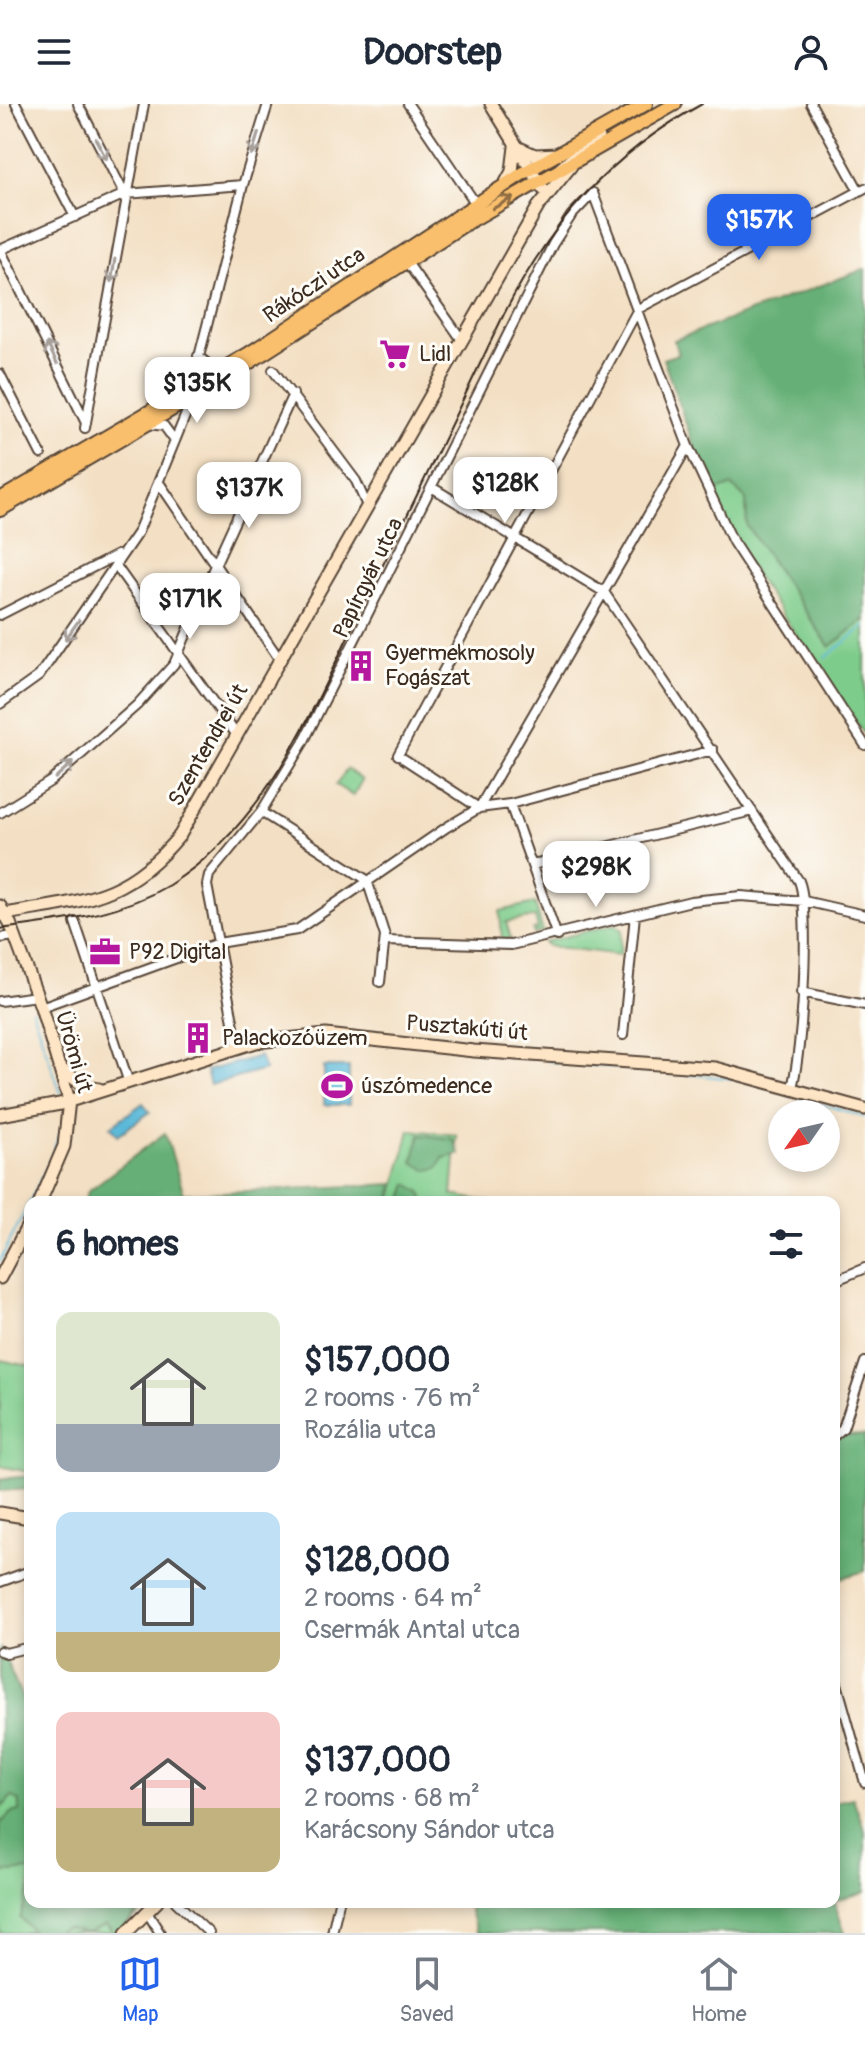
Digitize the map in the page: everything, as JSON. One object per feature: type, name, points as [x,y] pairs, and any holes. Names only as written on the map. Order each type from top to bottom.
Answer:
[{"type":"main road","points":[[608,127],[646,104]]},
{"type":"main road","name":"Szentendrei út","points":[[574,163],[675,104]]},
{"type":"main road","name":"Rákóczi utca","points":[[0,510],[148,424],[476,204],[529,170],[608,127]]},
{"type":"main road","name":"Rákóczi utca","points":[[217,376],[406,261],[542,187],[574,163]]},
{"type":"main road","name":"Rákóczi utca","points":[[0,499],[192,393]]},
{"type":"street","points":[[16,104],[75,217]]},
{"type":"street","points":[[78,104],[125,194]]},
{"type":"street","points":[[144,104],[125,194],[86,425],[0,249],[125,194],[243,185]]},
{"type":"street","points":[[0,704],[39,676],[115,561],[128,548],[160,484],[192,393],[198,356],[243,185],[268,104]]},
{"type":"street","points":[[408,104],[476,204]]},
{"type":"street","points":[[491,104],[542,187]]},
{"type":"street","points":[[479,808],[401,757],[638,309],[862,189],[811,104]]},
{"type":"street","points":[[557,173],[571,156],[608,127]]},
{"type":"street","points":[[515,146],[535,155],[558,154]]},
{"type":"street","points":[[504,186],[512,171],[515,146]]},
{"type":"street","name":"Szentendrei út","points":[[1,911],[96,897],[142,873],[180,835],[538,207],[574,163]]},
{"type":"street","name":"Szentendrei út","points":[[538,207],[542,187]]},
{"type":"street","name":"Papírgyár utca","points":[[218,943],[207,885],[211,870],[261,812],[322,708],[553,244],[571,216],[593,193],[638,309]]},
{"type":"street","points":[[406,261],[462,340]]},
{"type":"street","points":[[638,309],[688,446],[733,542],[865,745]]},
{"type":"street","points":[[198,356],[217,376]]},
{"type":"street","points":[[198,356],[217,376]]},
{"type":"street","points":[[273,370],[356,481],[367,506]]},
{"type":"street","points":[[0,374],[41,454]]},
{"type":"street","points":[[0,813],[51,781],[146,695],[179,654],[215,565],[293,394]]},
{"type":"street","points":[[148,424],[164,426],[175,442]]},
{"type":"street","points":[[479,808],[688,446]]},
{"type":"street","points":[[356,481],[378,486]]},
{"type":"street","points":[[160,484],[280,660]]},
{"type":"street","points":[[433,488],[604,592],[799,881],[804,901],[801,992],[792,1087]]},
{"type":"street","points":[[0,615],[115,561]]},
{"type":"street","points":[[115,561],[236,734]]},
{"type":"street","points":[[0,1001],[39,1002],[96,986],[218,943],[297,930],[367,880],[479,808],[510,804],[713,750]]},
{"type":"street","points":[[510,804],[557,936]]},
{"type":"street","points":[[532,865],[752,811]]},
{"type":"street","points":[[261,812],[367,880],[385,941],[380,982]]},
{"type":"street","points":[[385,941],[511,945],[691,901],[741,896],[804,901],[865,915]]},
{"type":"street","name":"Ürömi út","points":[[1,911],[15,936],[39,1002],[69,1100],[64,1146],[43,1196]]},
{"type":"street","points":[[623,1035],[635,915]]},
{"type":"street","points":[[75,922],[127,1077]]},
{"type":"street","points":[[0,938],[15,936]]},
{"type":"street","points":[[218,943],[238,1047]]},
{"type":"street","points":[[801,992],[865,1005]]},
{"type":"street","name":"Pusztakúti út","points":[[0,1115],[69,1100],[238,1047],[276,1039],[343,1036],[474,1051],[715,1068],[865,1109]]},
{"type":"street","points":[[60,1068],[84,1086],[99,1090]]},
{"type":"street","points":[[0,1278],[24,1232]]},
{"type":"street","points":[[840,1278],[865,1268]]},
{"type":"street","points":[[840,1431],[864,1367]]},
{"type":"street","points":[[0,1513],[24,1517]]},
{"type":"street","points":[[0,1582],[24,1573]]},
{"type":"street","points":[[3,1652],[24,1648]]},
{"type":"street","points":[[840,1694],[865,1783]]},
{"type":"street","points":[[126,1933],[151,1908]]},
{"type":"street","points":[[182,1908],[209,1933]]},
{"type":"street","points":[[332,1933],[338,1908]]},
{"type":"street","points":[[147,1912],[160,1933]]},
{"type":"green space","points":[[865,269],[865,619],[830,647],[747,526],[746,499],[732,486],[715,491],[694,446],[663,359],[678,354],[674,340]]},
{"type":"green space","points":[[732,485],[746,499],[747,526],[829,646],[865,619],[865,735],[733,543],[712,492]]},
{"type":"green space","points":[[347,769],[362,780],[353,796],[336,785]]},
{"type":"green space","points":[[535,903],[543,932],[534,934],[533,930],[538,929],[535,917],[506,922],[511,939],[502,940],[500,911]]},
{"type":"green space","points":[[615,924],[622,930],[620,955],[548,946],[544,942]]},
{"type":"green space","points":[[410,1130],[457,1135],[452,1195],[457,1196],[393,1196]]},
{"type":"green space","points":[[165,1133],[184,1194],[394,1184],[392,1196],[86,1196],[88,1191]]},
{"type":"green space","points":[[420,1135],[453,1139],[460,1154],[443,1158],[438,1168],[427,1170],[413,1162]]},
{"type":"green space","points":[[408,1184],[422,1196],[404,1196]]},
{"type":"green space","points":[[0,1360],[24,1365],[24,1471],[0,1466]]},
{"type":"green space","points":[[865,1435],[865,1571],[840,1578],[840,1436]]},
{"type":"green space","points":[[24,1477],[24,1489],[0,1491],[0,1479]]},
{"type":"green space","points":[[0,1648],[24,1703],[24,1908],[145,1908],[120,1933],[0,1933]]},
{"type":"green space","points":[[0,1656],[5,1657],[24,1703],[24,1871],[0,1873],[0,1824],[11,1813],[19,1811],[19,1801],[12,1796],[0,1810]]},
{"type":"green space","points":[[853,1798],[865,1831],[865,1892],[840,1899],[840,1801]]},
{"type":"green space","points":[[24,1906],[142,1908],[119,1933],[113,1933],[106,1925],[87,1933],[65,1928],[54,1933],[22,1933],[32,1930],[20,1918]]},
{"type":"green space","points":[[469,1908],[836,1908],[845,1933],[477,1933]]},
{"type":"water","points":[[260,1056],[265,1070],[210,1085],[206,1071]]},
{"type":"water","name":"úszómedence","points":[[324,1067],[349,1067],[349,1105],[324,1105]]},
{"type":"water","points":[[143,1103],[150,1112],[118,1135],[111,1126]]},
{"type":"waterway","points":[[825,658],[865,626]]},
{"type":"waterway","points":[[32,1010],[61,1093]]},
{"type":"waterway","points":[[547,1061],[736,1079]]},
{"type":"waterway","points":[[784,1093],[865,1117]]},
{"type":"waterway","points":[[32,1196],[61,1130]]},
{"type":"waterway","points":[[0,1261],[24,1213]]},
{"type":"tram line","points":[[0,929],[87,916],[129,904],[169,885],[205,858],[237,827],[264,792],[310,714],[504,314],[542,249],[586,193],[612,168],[639,145],[702,104]]},
{"type":"place","name":"Lidl","points":[[395,354]]},
{"type":"place","name":"Gyermekmosoly Fogászat","points":[[361,666]]},
{"type":"place","name":"P92 Digital","points":[[105,952]]},
{"type":"place","name":"Palackozóüzem","points":[[198,1038]]},
{"type":"place","name":"úszómedence","points":[[337,1086]]}]
